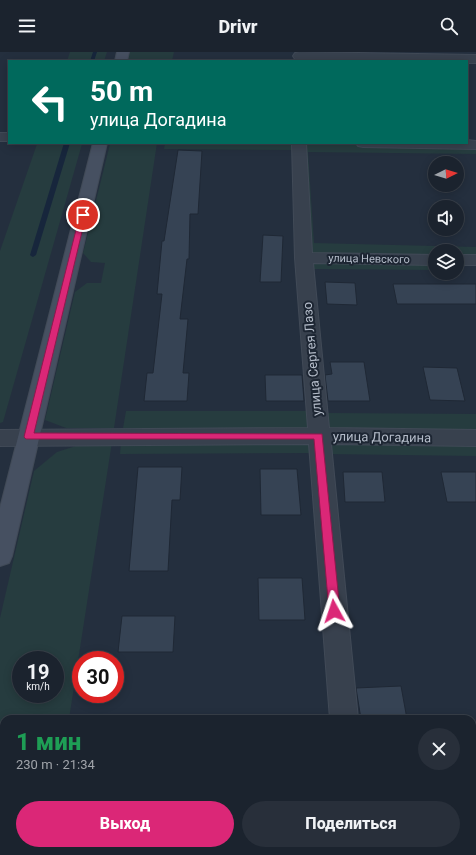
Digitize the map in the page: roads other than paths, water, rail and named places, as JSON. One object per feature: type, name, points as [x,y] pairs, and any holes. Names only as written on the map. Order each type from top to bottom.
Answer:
[{"type":"main road","points":[[0,556],[100,144]]},
{"type":"street","points":[[299,56],[476,59]]},
{"type":"street","name":"улица Сергея Лазо","points":[[299,144],[304,258],[344,715]]},
{"type":"street","points":[[420,144],[476,145]]},
{"type":"street","name":"улица Невского","points":[[304,258],[428,260]]},
{"type":"street","points":[[464,260],[476,260]]},
{"type":"street","name":"улица Догадина","points":[[0,438],[319,436],[476,438]]},
{"type":"waterway","points":[[92,60],[95,52]]},
{"type":"waterway","points":[[33,255],[67,144]]}]
